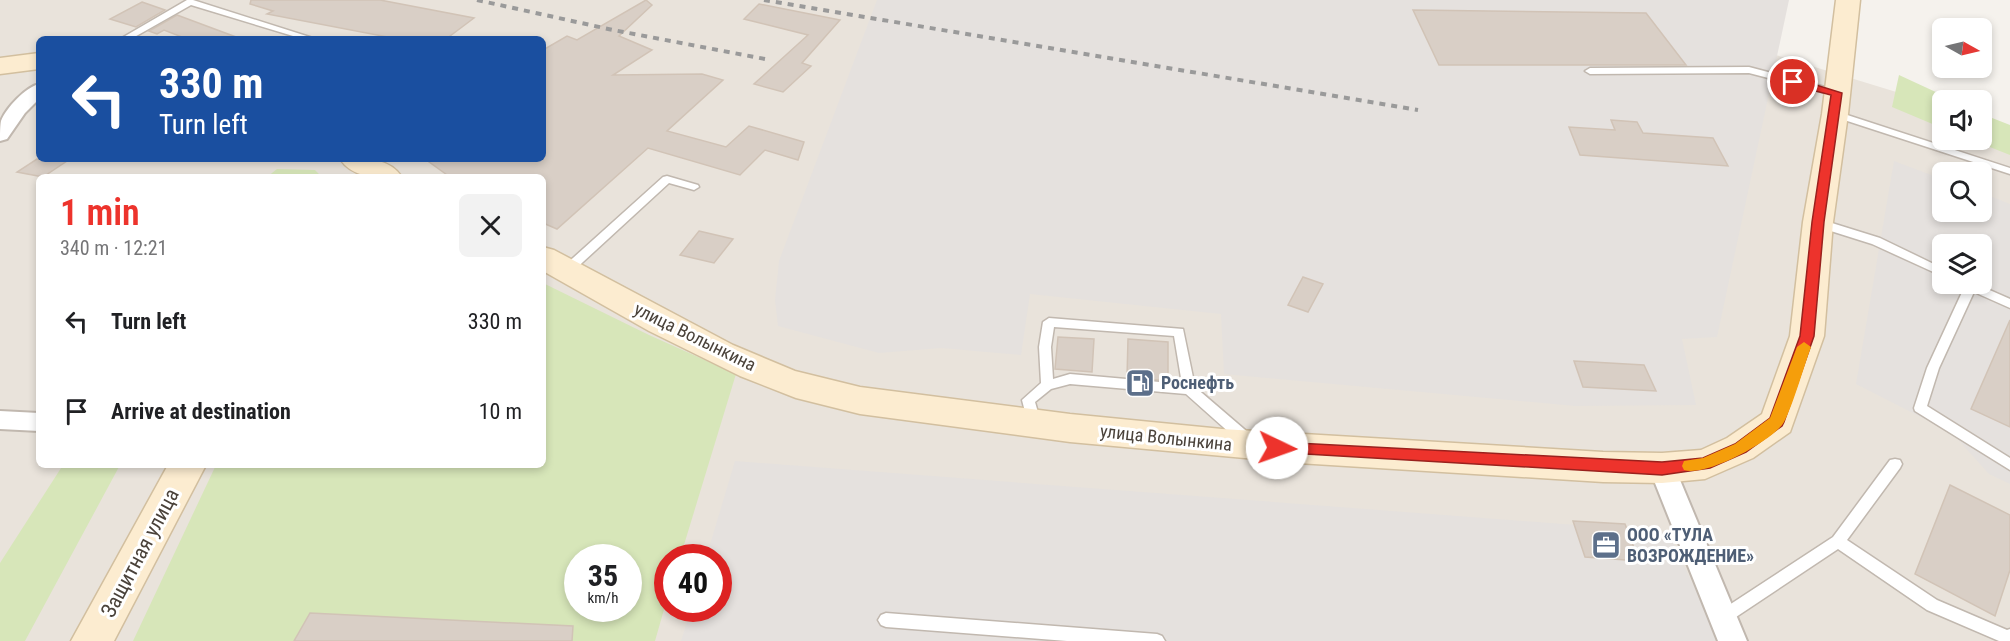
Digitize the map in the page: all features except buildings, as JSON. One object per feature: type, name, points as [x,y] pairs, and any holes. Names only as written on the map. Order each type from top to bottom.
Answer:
[{"type":"street","name":"улица Волынкина","points":[[555,263],[691,338],[784,380],[857,400],[1035,424],[1254,446],[1662,468],[1705,464],[1740,448],[1777,422],[1807,336],[1818,222],[1836,103],[1848,0]]},
{"type":"street","points":[[0,66],[36,61]]},
{"type":"street","points":[[0,135],[19,109],[36,92]]},
{"type":"street","points":[[360,162],[382,174]]},
{"type":"street","points":[[0,420],[36,422]]},
{"type":"street","name":"Защитная улица","points":[[92,641],[185,468]]},
{"type":"street","points":[[1662,468],[1727,630]]},
{"type":"lane","points":[[129,36],[189,1],[302,36]]},
{"type":"lane","points":[[1590,71],[1749,70],[2010,171]]},
{"type":"lane","points":[[555,263],[667,179],[694,187]]},
{"type":"lane","points":[[1818,222],[1876,241],[1932,267]]},
{"type":"lane","points":[[1965,294],[1920,408],[2010,465]]},
{"type":"lane","points":[[1988,294],[2010,304]]},
{"type":"lane","points":[[1047,385],[1045,347],[1049,322],[1179,332],[1189,389]]},
{"type":"lane","points":[[1035,424],[1028,400],[1047,385],[1070,379],[1189,389],[1254,446]]},
{"type":"lane","points":[[1727,630],[1838,541],[1895,464]]},
{"type":"lane","points":[[1838,541],[1932,605],[2007,637],[2010,636]]},
{"type":"lane","points":[[886,620],[1157,641]]},
{"type":"shaded area","points":[[0,0],[1596,0],[1932,103],[1932,150],[1992,150],[1992,135],[2010,127],[2010,641],[0,641]]},
{"type":"shaded area","points":[[877,0],[1789,0],[1717,337],[1682,339],[1696,405],[1575,406],[1224,374],[1221,314],[1030,294],[1021,355],[941,348],[879,353],[778,326],[775,300],[779,261]]},
{"type":"shaded area","points":[[1894,161],[1932,175],[1932,222],[1992,222],[1992,197],[2010,204],[2010,484],[1989,474],[1952,433],[1856,384]]},
{"type":"shaded area","points":[[735,461],[1668,532],[1720,641],[681,641],[687,622],[732,622],[732,544],[710,544]]},
{"type":"green space","points":[[1899,75],[1932,90],[1932,124],[1892,107]]},
{"type":"green space","points":[[1992,118],[2010,125],[2010,155],[1992,148]]},
{"type":"green space","points":[[277,169],[315,170],[319,174],[271,174]]},
{"type":"green space","points":[[546,284],[649,335],[736,374],[684,544],[654,544],[654,622],[660,622],[655,641],[133,641],[215,468],[546,468]]},
{"type":"green space","points":[[61,468],[118,468],[25,641],[0,641],[0,563]]},
{"type":"railway","points":[[477,0],[613,30],[765,59]]},
{"type":"railway","points":[[764,0],[1418,110]]},
{"type":"slow traffic","points":[[1689,466],[1705,464],[1740,448],[1777,422],[1804,347]]},
{"type":"place","name":"Роснефть","points":[[1140,383]]},
{"type":"place","name":"ООО «ТУЛА ВОЗРОЖДЕНИЕ»","points":[[1606,545]]},
{"type":"route","points":[[1277,448],[1603,467],[1662,468],[1705,464],[1740,448],[1777,422],[1807,336],[1818,222],[1837,93],[1793,82]]}]
